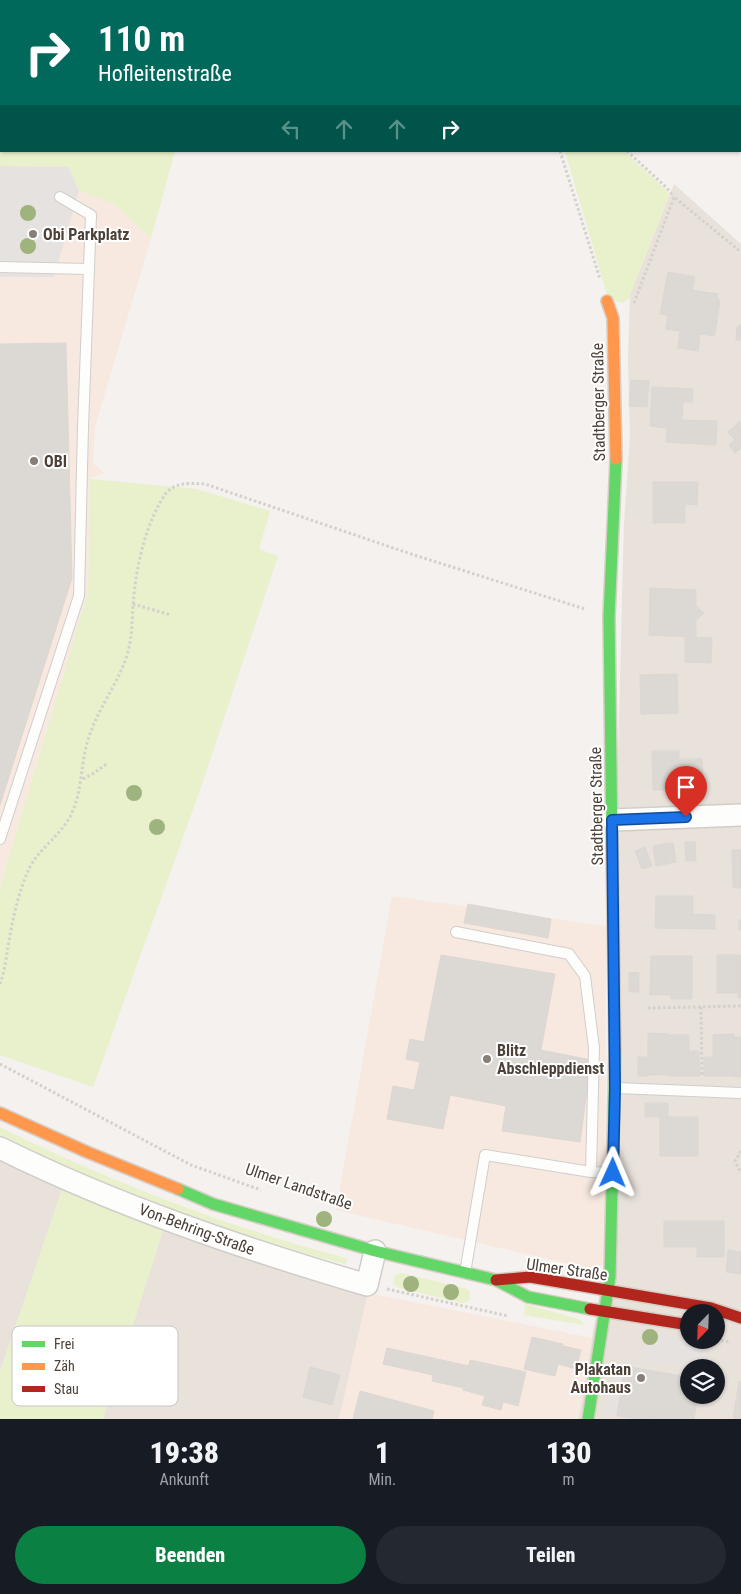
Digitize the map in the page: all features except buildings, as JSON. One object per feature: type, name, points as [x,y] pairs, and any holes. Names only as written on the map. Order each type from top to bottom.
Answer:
[{"type":"street","name":"Stadtberger Straße","points":[[588,1419],[610,1277],[615,1088],[609,617],[616,461],[613,318],[607,301]]},
{"type":"street","points":[[612,820],[741,815]]},
{"type":"street","points":[[0,1113],[87,1152],[213,1204],[375,1251],[496,1280]]},
{"type":"street","name":"Von-Behring-Straße","points":[[0,1148],[73,1181],[244,1248],[367,1285],[375,1251]]},
{"type":"street","name":"Ulmer Straße","points":[[496,1280],[530,1277],[711,1308],[741,1319]]},
{"type":"street","name":"Ulmer Straße","points":[[496,1280],[528,1298],[680,1324]]},
{"type":"street","name":"Ulmer Straße","points":[[725,1324],[741,1319]]},
{"type":"lane","points":[[0,839],[79,596],[82,427],[91,215],[60,198]]},
{"type":"lane","points":[[0,267],[89,268]]},
{"type":"lane","points":[[456,932],[569,954],[585,976],[594,1048],[591,1172]]},
{"type":"lane","points":[[615,1088],[741,1093]]},
{"type":"lane","points":[[465,1274],[485,1155],[591,1172],[613,1173]]},
{"type":"path","points":[[560,152],[607,301]]},
{"type":"path","points":[[628,152],[667,188],[674,197],[741,252]]},
{"type":"path","points":[[613,318],[633,304],[674,197]]},
{"type":"path","points":[[0,984],[22,886],[29,869],[70,817],[78,797],[88,740],[125,661],[130,644],[133,604],[142,550],[154,516],[165,494],[174,487],[184,483],[205,484],[411,554],[609,617]]},
{"type":"path","points":[[133,604],[172,615]]},
{"type":"path","points":[[82,779],[108,763]]},
{"type":"path","points":[[648,1008],[741,1006]]},
{"type":"path","points":[[701,1007],[702,1091]]},
{"type":"path","name":"Ulmer Landstraße","points":[[0,1064],[191,1165],[263,1191]]},
{"type":"path","points":[[741,1152],[735,1160],[741,1173]]},
{"type":"shaded area","points":[[0,166],[79,191],[115,205],[151,238],[95,427],[93,463],[104,473],[90,479],[88,592],[0,887]]},
{"type":"shaded area","name":"Obi Parkplatz","points":[[0,166],[68,167],[79,191],[54,277],[0,277]]},
{"type":"shaded area","points":[[674,184],[741,244],[741,1419],[578,1419],[605,1262],[624,522],[630,437],[628,360],[630,295]]},
{"type":"shaded area","points":[[392,896],[606,926],[605,1262],[595,1270],[336,1210]]},
{"type":"shaded area","points":[[0,1155],[64,1184],[16,1326],[12,1326],[12,1337],[0,1372]]},
{"type":"shaded area","points":[[164,1227],[368,1293],[339,1419],[103,1419],[107,1406],[178,1406],[178,1326],[133,1326]]},
{"type":"shaded area","points":[[368,1293],[592,1338],[578,1419],[339,1419]]},
{"type":"shaded area","points":[[646,1332],[680,1338],[680,1349],[706,1349],[704,1359],[680,1359],[680,1367],[641,1360]]},
{"type":"shaded area","points":[[614,1364],[625,1366],[617,1416],[605,1414]]},
{"type":"green space","points":[[0,152],[175,152],[151,238],[115,205],[79,191],[68,167],[0,166]]},
{"type":"green space","points":[[565,152],[625,152],[667,191],[669,196],[628,299],[622,303],[608,298]]},
{"type":"green space","points":[[90,479],[196,489],[270,511],[259,549],[278,556],[200,790],[93,1087],[0,1055],[0,887],[88,592]]},
{"type":"green space","points":[[0,1127],[82,1166],[166,1200],[251,1230],[338,1256],[346,1259],[347,1262],[345,1264],[341,1263],[256,1239],[172,1210],[8,1142],[0,1137]]},
{"type":"green space","points":[[64,1184],[164,1227],[133,1326],[16,1326]]},
{"type":"green space","points":[[402,1273],[467,1289],[470,1292],[470,1299],[462,1303],[400,1288],[394,1284],[394,1279],[397,1274]]},
{"type":"green space","points":[[525,1304],[579,1319],[585,1325],[524,1315]]},
{"type":"green space","points":[[12,1337],[12,1406],[107,1406],[103,1419],[0,1419],[0,1372]]},
{"type":"traffic: fast","points":[[612,844],[609,617],[616,459]]},
{"type":"traffic: fast","points":[[588,1419],[610,1277],[615,1052]]},
{"type":"traffic: fast","points":[[178,1189],[213,1204],[375,1251],[496,1280],[528,1297],[590,1309]]},
{"type":"traffic: slow","points":[[607,301],[613,318],[616,459]]},
{"type":"traffic: slow","points":[[612,844],[615,1052]]},
{"type":"traffic: slow","points":[[0,1113],[87,1152],[178,1189]]},
{"type":"traffic: jam","points":[[496,1280],[530,1277],[711,1308],[741,1318]]},
{"type":"traffic: jam","points":[[590,1309],[680,1324]]},
{"type":"place","name":"Obi Parkplatz","points":[[33,234]]},
{"type":"place","name":"OBI","points":[[34,461]]},
{"type":"place","name":"Blitz Abschleppdienst","points":[[487,1059]]},
{"type":"place","name":"Plakatan Autohaus","points":[[641,1378]]},
{"type":"route","points":[[613,1173],[615,1088],[612,820],[686,817]]}]
